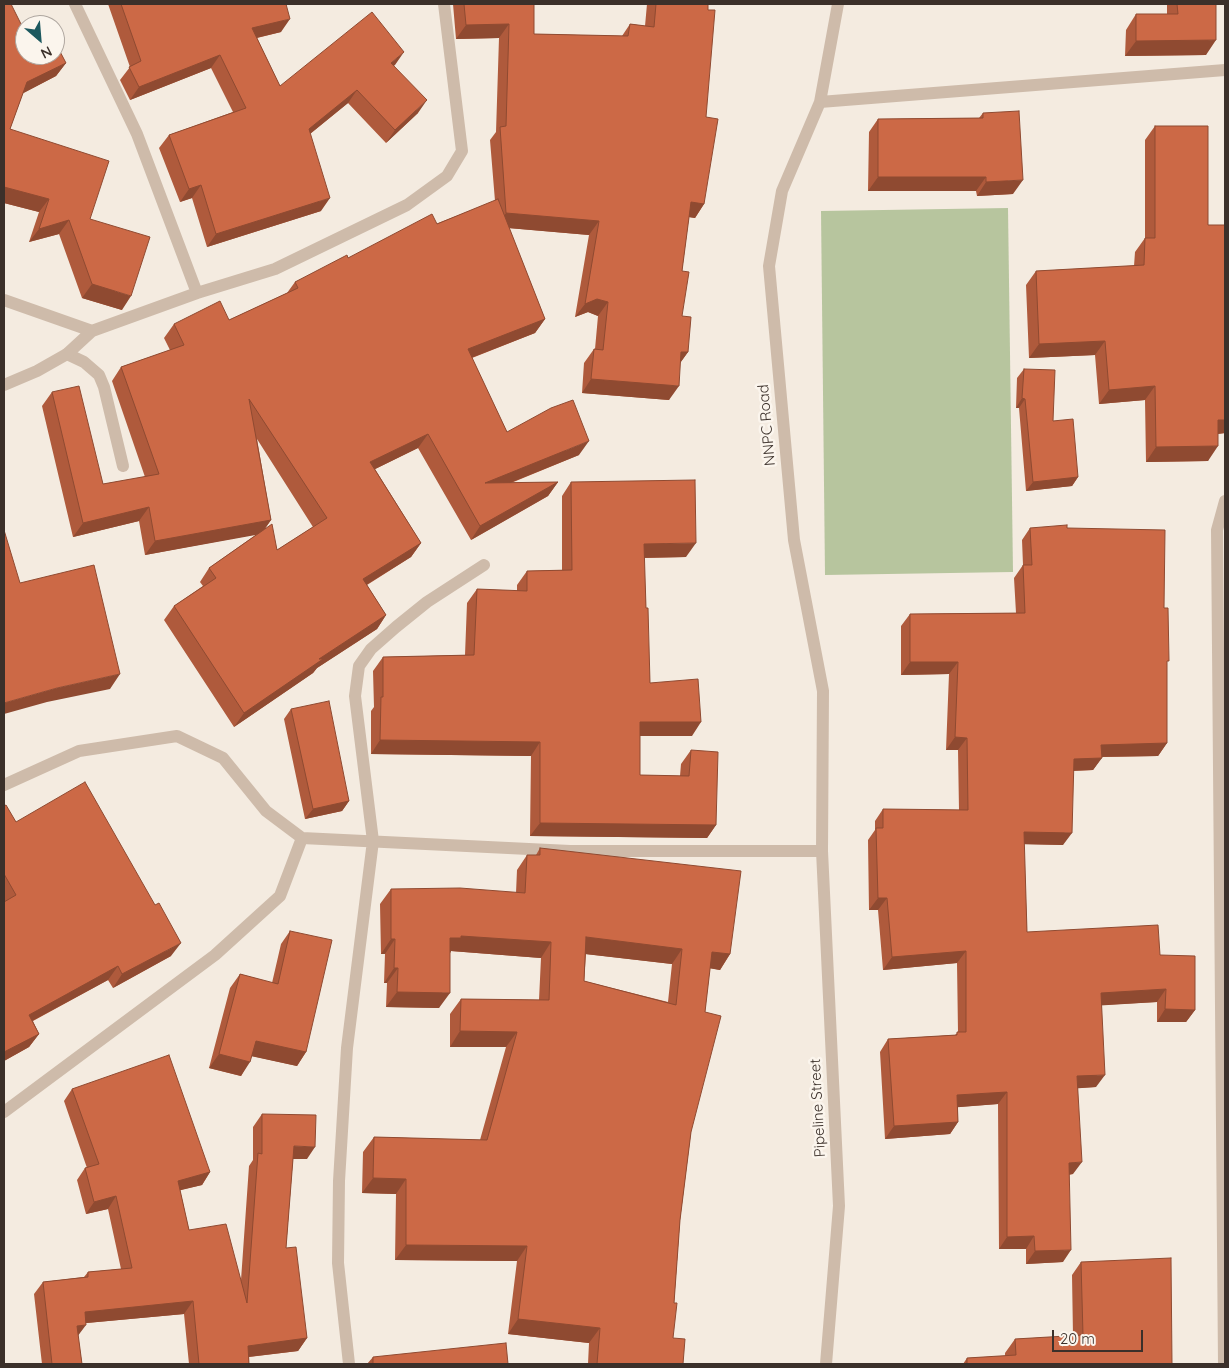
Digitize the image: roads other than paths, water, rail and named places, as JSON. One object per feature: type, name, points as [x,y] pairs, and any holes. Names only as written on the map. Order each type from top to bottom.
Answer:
[{"type":"street","points":[[75,4],[138,134],[197,293]]},
{"type":"street","points":[[4,385],[37,371],[67,354],[92,331],[197,293],[275,269],[407,205],[446,176],[462,151],[444,4]]},
{"type":"street","name":"NNPC Road","points":[[822,851],[823,691],[794,540],[769,266],[782,191],[820,102],[838,4]]},
{"type":"street","points":[[820,102],[1225,70]]},
{"type":"street","points":[[4,300],[92,331]]},
{"type":"street","points":[[67,354],[84,362],[99,374],[104,387],[123,466]]},
{"type":"street","points":[[1224,1364],[1217,530],[1225,502]]},
{"type":"street","points":[[349,1364],[338,1263],[338,1181],[347,1048],[372,841],[355,696],[359,666],[371,649],[396,627],[427,602],[484,565]]},
{"type":"street","points":[[4,785],[79,751],[177,736],[223,758],[266,811],[302,838],[570,851],[822,851]]},
{"type":"street","points":[[4,1112],[215,955],[273,903],[280,896],[302,838]]},
{"type":"street","name":"Pipeline Street","points":[[822,851],[838,1206],[826,1364]]}]
